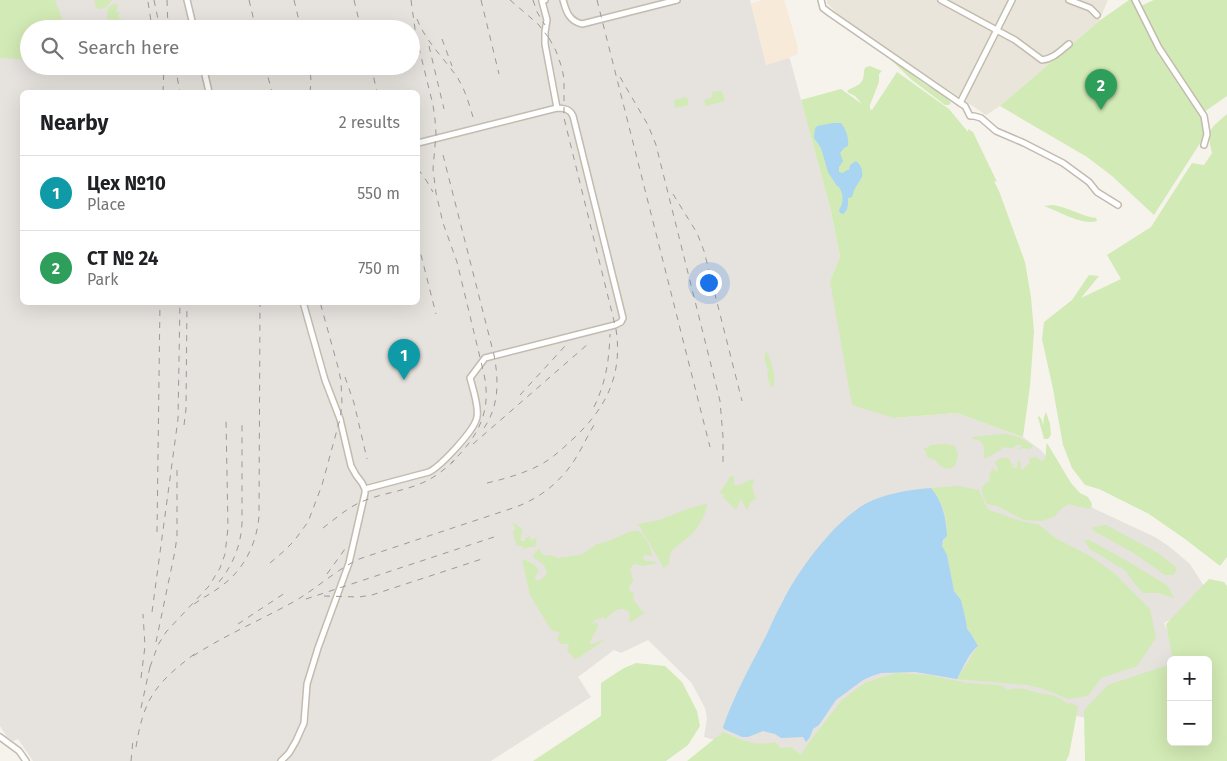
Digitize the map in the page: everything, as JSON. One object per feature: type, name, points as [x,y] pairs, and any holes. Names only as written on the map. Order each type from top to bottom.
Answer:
[{"type":"street","points":[[187,0],[192,20]]},
{"type":"street","points":[[545,0],[542,1],[548,20],[545,44],[557,108]]},
{"type":"street","points":[[563,0],[570,17],[577,23],[582,24],[677,0]]},
{"type":"street","points":[[821,0],[823,8],[965,106],[970,116],[981,118],[996,131],[1024,143],[1063,164],[1089,182],[1098,192],[1118,205]]},
{"type":"street","points":[[941,0],[1021,44],[1042,60],[1055,56],[1069,44]]},
{"type":"street","points":[[960,103],[1012,0]]},
{"type":"street","points":[[1069,0],[1090,8],[1097,15]]},
{"type":"street","points":[[1135,0],[1159,48],[1204,116],[1207,134],[1204,145]]},
{"type":"street","points":[[205,75],[209,90]]},
{"type":"street","points":[[365,489],[429,472],[452,452],[477,420],[478,412],[470,378],[484,358],[615,325],[620,323],[623,316],[573,116],[569,110],[557,108],[420,142]]},
{"type":"street","points":[[281,761],[289,753],[304,723],[307,684],[349,564],[365,489],[351,466],[340,419],[325,380],[304,305]]},
{"type":"street","points":[[0,737],[19,751],[26,761]]},
{"type":"shaded area","points":[[0,0],[750,0],[766,65],[790,59],[831,211],[840,257],[830,281],[894,418],[957,413],[1023,437],[1042,451],[1070,490],[1084,503],[1155,537],[1190,564],[1211,597],[1164,623],[1178,656],[1167,656],[1167,670],[1090,719],[930,683],[812,756],[790,761],[704,737],[707,718],[705,708],[691,682],[648,640],[621,653],[614,650],[578,677],[591,697],[491,761],[33,761],[18,739],[13,741],[7,737],[0,726]]},
{"type":"shaded area","points":[[762,0],[784,0],[798,47],[798,54],[766,65],[751,4]]},
{"type":"shaded area","points":[[827,0],[1108,0],[1099,21],[1000,106],[986,115],[840,17],[827,3]]},
{"type":"green space","points":[[0,0],[55,0],[63,20],[20,20],[20,59],[0,58]]},
{"type":"green space","points":[[95,0],[112,0],[107,6],[100,9],[95,5]]},
{"type":"green space","points":[[1129,0],[1133,0],[1147,32],[1171,73],[1201,117],[1204,137],[1154,215],[1112,176],[1087,157],[1000,106],[1099,21]]},
{"type":"green space","points":[[1154,0],[1227,0],[1227,96],[1204,112],[1166,54],[1141,6]]},
{"type":"green space","points":[[113,4],[118,5],[116,12],[120,12],[119,19],[125,20],[108,20],[108,8]]},
{"type":"green space","points":[[890,59],[940,93],[951,103],[945,105],[912,80]]},
{"type":"green space","points":[[870,66],[882,71],[879,74],[879,82],[870,109],[872,110],[897,72],[949,109],[968,132],[968,129],[973,132],[997,182],[994,181],[1025,262],[1031,297],[1034,332],[1030,386],[1023,437],[957,413],[894,418],[852,405],[830,281],[840,257],[831,211],[801,100],[841,89],[862,104],[847,91],[861,82],[864,70]]},
{"type":"green space","points":[[721,91],[725,101],[706,106],[704,100],[713,97],[712,92]]},
{"type":"green space","points":[[685,97],[689,105],[675,108],[674,100]]},
{"type":"green space","points":[[1227,114],[1227,557],[1220,566],[1149,514],[1099,489],[1085,485],[1072,468],[1063,445],[1042,339],[1044,322],[1072,300],[1089,275],[1099,276],[1081,298],[1121,279],[1107,255],[1151,227],[1192,163],[1204,165],[1212,153],[1209,139],[1210,130]]},
{"type":"green space","points":[[1052,205],[1096,218],[1097,221],[1078,220],[1044,206]]},
{"type":"green space","points":[[766,350],[774,374],[773,388],[768,378],[765,359]]},
{"type":"green space","points":[[1046,412],[1051,435],[1048,439],[1044,439],[1038,417],[1042,420],[1043,426]]},
{"type":"green space","points":[[1002,434],[1019,437],[1033,446],[1030,449],[1023,448],[1018,450],[1022,446],[1018,444],[1013,448],[1003,447],[984,458],[982,443],[972,437]]},
{"type":"green space","points":[[1047,443],[1071,483],[1080,493],[1088,497],[1092,504],[1091,508],[1068,504],[1055,516],[1042,521],[1024,520],[997,506],[987,504],[982,488],[983,485],[989,482],[990,473],[993,468],[996,472],[998,470],[996,461],[1009,458],[1013,465],[1012,467],[1015,468],[1018,467],[1017,462],[1020,460],[1021,469],[1023,470],[1029,464],[1030,458],[1037,457],[1041,461],[1044,460]]},
{"type":"green space","points":[[946,444],[955,446],[957,449],[957,462],[949,469],[944,468],[935,460],[927,457],[926,451],[923,448],[931,445]]},
{"type":"green space","points":[[734,476],[734,485],[740,485],[754,479],[752,488],[756,498],[751,502],[747,510],[741,499],[736,510],[723,497],[724,495],[720,493],[729,477]]},
{"type":"green space","points":[[958,486],[979,490],[989,510],[1039,525],[1057,539],[1090,556],[1114,573],[1150,609],[1156,638],[1137,666],[1101,678],[1088,696],[1068,699],[1044,689],[1027,685],[957,679],[978,646],[967,630],[961,600],[954,591],[947,555],[942,546],[947,528],[945,516],[938,498],[931,488]]},
{"type":"green space","points":[[706,504],[705,514],[700,524],[689,537],[672,551],[669,557],[669,564],[664,568],[638,524],[659,520]]},
{"type":"green space","points":[[512,522],[522,529],[521,541],[530,536],[531,541],[534,538],[537,540],[535,547],[525,549],[522,546],[517,546],[513,533],[515,528]]},
{"type":"green space","points":[[1106,525],[1158,553],[1177,568],[1174,575],[1165,575],[1132,552],[1092,530],[1093,527]]},
{"type":"green space","points":[[632,531],[640,532],[650,547],[652,556],[644,555],[645,561],[657,563],[644,566],[636,564],[630,569],[633,581],[629,586],[629,590],[634,593],[633,599],[642,611],[647,611],[631,622],[629,622],[630,614],[624,609],[617,610],[605,620],[604,617],[595,620],[592,624],[598,624],[598,627],[590,644],[606,639],[575,659],[567,650],[568,644],[561,644],[557,639],[560,632],[553,631],[550,628],[530,595],[522,559],[533,564],[539,570],[535,577],[537,581],[543,578],[547,572],[544,565],[533,557],[535,552],[541,548],[540,551],[544,556],[550,555],[558,558],[578,555],[583,554],[597,544]]},
{"type":"green space","points":[[1084,540],[1089,540],[1165,584],[1174,598],[1158,593],[1143,593],[1126,571],[1090,549]]},
{"type":"green space","points":[[1209,579],[1224,582],[1227,586],[1227,761],[1085,761],[1084,710],[1108,685],[1167,665],[1167,746],[1212,746],[1212,656],[1172,656],[1166,624]]},
{"type":"green space","points":[[636,663],[665,666],[682,682],[697,711],[700,726],[688,745],[666,761],[533,761],[601,716],[601,683],[624,668]]},
{"type":"green space","points":[[897,673],[928,675],[967,683],[997,685],[1003,686],[1007,690],[1022,689],[1054,696],[1068,704],[1072,703],[1078,707],[1069,755],[1066,761],[687,761],[723,732],[754,743],[775,742],[780,748],[791,747],[801,755],[842,700],[865,683]]},
{"type":"water","points":[[841,123],[846,131],[848,140],[848,146],[840,153],[843,161],[839,167],[839,172],[843,173],[849,170],[850,165],[856,161],[862,172],[862,177],[852,197],[848,198],[847,208],[843,214],[839,210],[842,201],[840,189],[828,172],[821,148],[814,138],[817,126]]},
{"type":"water","points":[[931,488],[941,505],[945,517],[947,536],[943,540],[942,546],[947,555],[954,591],[961,600],[967,629],[978,646],[974,649],[957,679],[915,672],[881,673],[872,676],[863,680],[836,700],[819,725],[813,729],[806,742],[803,737],[781,738],[775,734],[763,731],[748,737],[742,737],[724,729],[723,727],[738,691],[789,590],[807,562],[829,535],[853,512],[873,500],[897,493]]},
{"type":"railway","points":[[154,0],[158,20]]},
{"type":"railway","points":[[167,0],[168,20]]},
{"type":"railway","points":[[249,0],[254,20]]},
{"type":"railway","points":[[294,0],[299,20]]},
{"type":"railway","points":[[354,0],[359,20]]},
{"type":"railway","points":[[411,0],[414,20]]},
{"type":"railway","points":[[481,0],[499,74]]},
{"type":"railway","points":[[510,0],[538,24],[552,42]]},
{"type":"railway","points":[[533,0],[537,12],[545,25]]},
{"type":"railway","points":[[597,0],[710,447]]},
{"type":"railway","points":[[148,2],[151,20]]},
{"type":"railway","points":[[420,25],[430,42],[460,82],[473,117]]},
{"type":"railway","points":[[487,483],[513,476],[538,466],[574,438],[595,415],[603,402],[610,389],[617,361],[616,329],[564,118],[564,79],[562,68],[549,38]]},
{"type":"railway","points":[[442,39],[452,66]]},
{"type":"railway","points":[[429,46],[444,109]]},
{"type":"railway","points":[[420,52],[435,120],[436,134],[433,169],[436,193],[443,223],[457,262],[486,388],[486,400],[481,423],[469,443],[451,463]]},
{"type":"railway","points":[[163,90],[164,75]]},
{"type":"railway","points":[[177,75],[180,90]]},
{"type":"railway","points":[[267,75],[271,90]]},
{"type":"railway","points":[[310,90],[311,75]]},
{"type":"railway","points":[[373,75],[377,90]]},
{"type":"railway","points":[[620,77],[648,125],[656,145],[720,401],[723,462]]},
{"type":"railway","points":[[443,155],[496,365],[497,384],[495,402],[493,411],[484,428]]},
{"type":"railway","points":[[420,172],[433,192]]},
{"type":"railway","points":[[673,194],[697,233],[704,251],[742,401]]},
{"type":"railway","points":[[420,251],[436,314]]},
{"type":"railway","points":[[157,532],[160,305]]},
{"type":"railway","points":[[152,612],[178,419],[180,305]]},
{"type":"railway","points":[[184,425],[186,409],[187,305]]},
{"type":"railway","points":[[194,604],[224,584],[238,570],[249,554],[258,526],[260,305]]},
{"type":"railway","points":[[270,563],[294,541],[308,522],[322,485],[340,419],[342,404],[341,381],[321,305]]},
{"type":"railway","points":[[594,407],[606,371],[610,334]]},
{"type":"railway","points":[[473,444],[588,344]]},
{"type":"railway","points":[[520,395],[566,345]]},
{"type":"railway","points":[[345,377],[354,403],[367,459]]},
{"type":"railway","points":[[150,667],[158,645],[166,632],[209,586],[220,568],[225,554],[228,528],[226,420]]},
{"type":"railway","points":[[219,582],[228,569],[240,539],[242,523],[242,420]]},
{"type":"railway","points":[[193,656],[295,601],[342,568],[359,559],[513,508],[541,494],[565,473],[594,425]]},
{"type":"railway","points":[[323,528],[356,504],[422,483],[442,471],[456,459]]},
{"type":"railway","points":[[156,642],[177,536],[177,470]]},
{"type":"railway","points":[[306,599],[494,537]]},
{"type":"railway","points":[[327,574],[345,549]]},
{"type":"railway","points":[[324,596],[359,597],[372,595],[485,558]]},
{"type":"railway","points":[[238,624],[288,591]]},
{"type":"railway","points":[[141,678],[145,646],[143,614]]},
{"type":"railway","points":[[136,747],[143,717],[153,694],[173,671],[197,652]]},
{"type":"railway","points":[[141,708],[151,662]]},
{"type":"railway","points":[[131,761],[133,740]]},
{"type":"place","name":"СТ № 24","points":[[1101,110]]},
{"type":"place","name":"Цех №10","points":[[404,380]]}]
